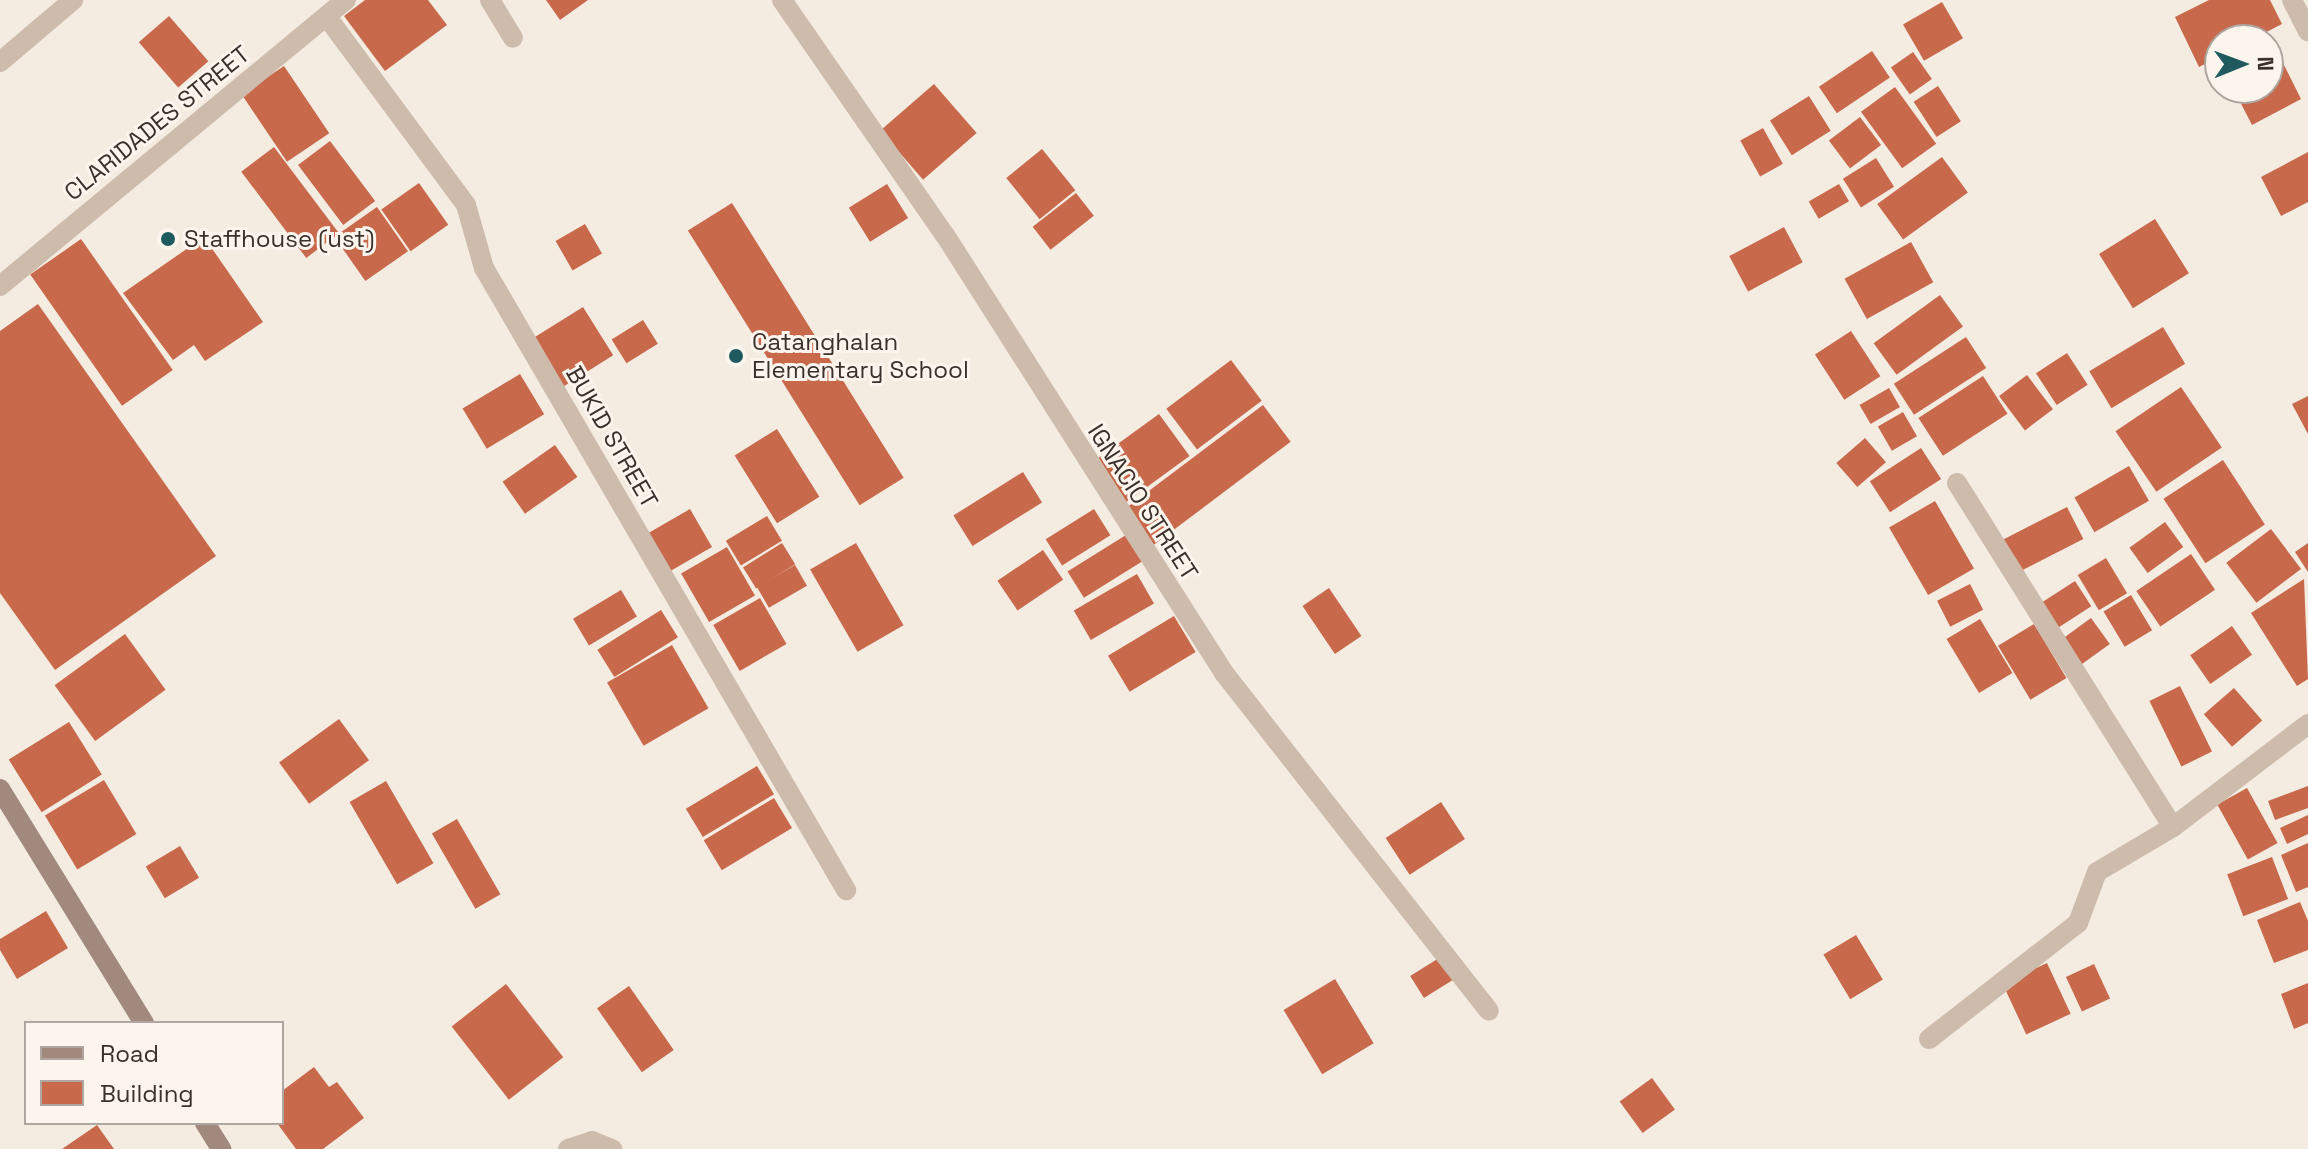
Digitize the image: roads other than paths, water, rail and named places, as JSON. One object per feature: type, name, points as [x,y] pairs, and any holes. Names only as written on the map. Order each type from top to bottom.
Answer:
[{"type":"main road","points":[[0,789],[143,1021]]},
{"type":"main road","points":[[206,1125],[221,1149]]},
{"type":"street","points":[[0,62],[73,0]]},
{"type":"street","name":"CLARIDADES STREET","points":[[0,286],[346,0]]},
{"type":"street","points":[[490,0],[513,38]]},
{"type":"street","name":"IGNACIO STREET","points":[[782,0],[945,235],[1224,673],[1489,1011]]},
{"type":"street","points":[[2292,0],[2308,31]]},
{"type":"street","name":"BUKID STREET","points":[[327,17],[466,205],[484,268],[846,890]]},
{"type":"street","points":[[1957,483],[2173,827]]},
{"type":"street","points":[[1929,1039],[2078,923],[2097,872],[2173,827],[2308,724]]},
{"type":"street","points":[[570,1148],[592,1141],[612,1149]]},
{"type":"place","name":"Staffhouse (ust)","points":[[168,239]]},
{"type":"place","name":"Catanghalan Elementary School","points":[[736,356]]}]
